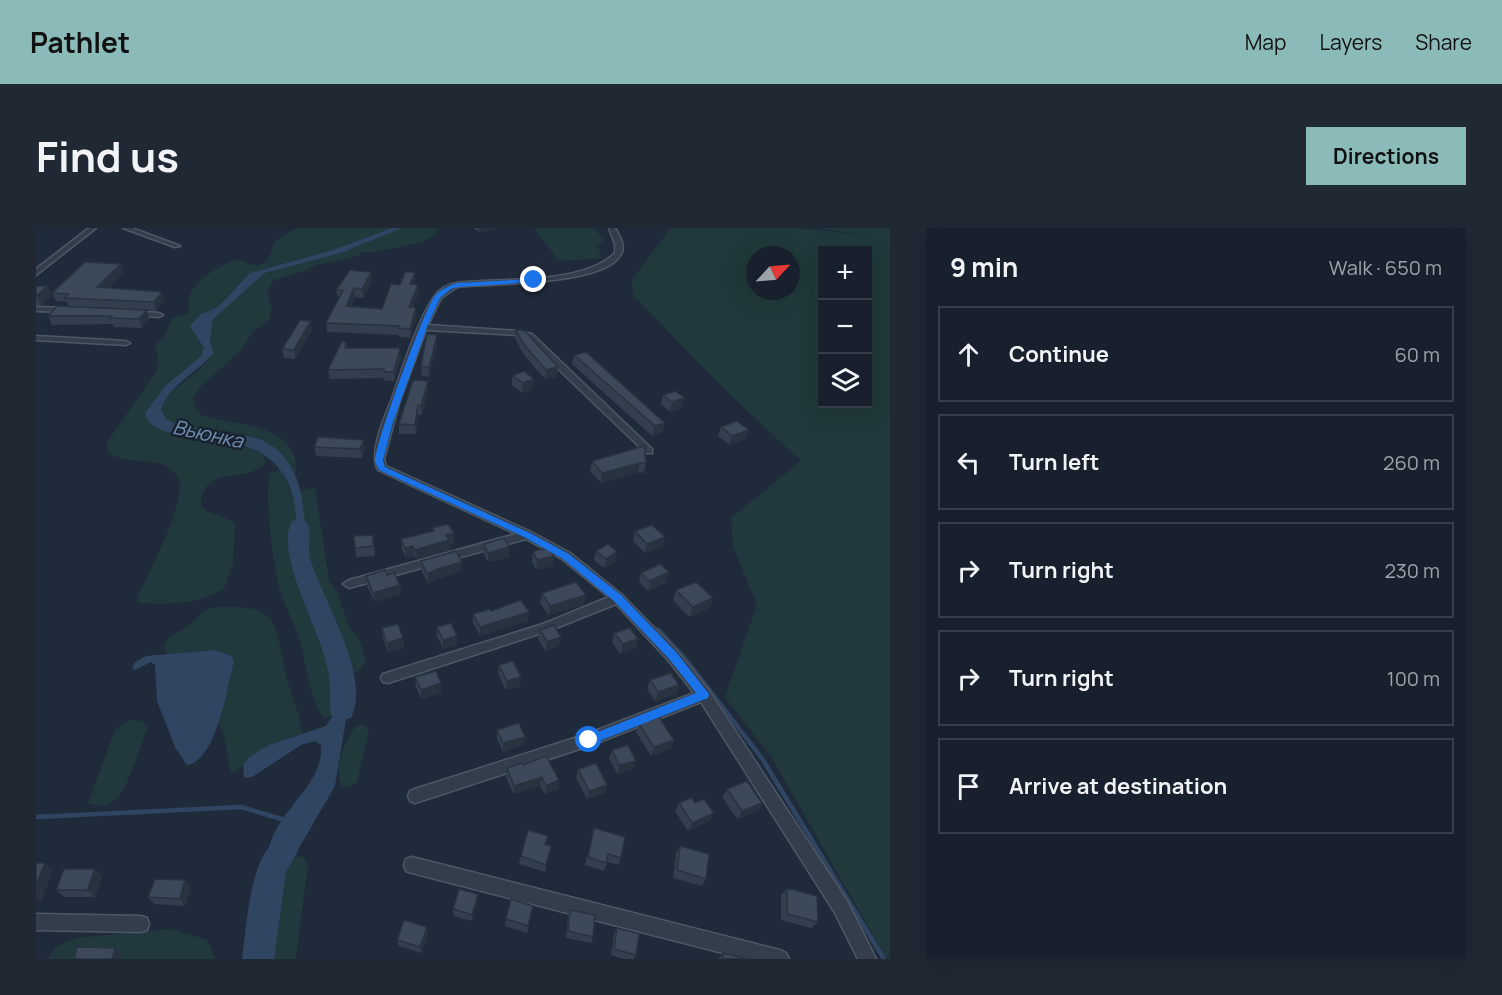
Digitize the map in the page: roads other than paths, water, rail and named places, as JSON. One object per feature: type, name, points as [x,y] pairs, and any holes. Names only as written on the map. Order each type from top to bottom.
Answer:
[{"type":"street","points":[[36,273],[93,228]]},
{"type":"street","points":[[126,228],[177,246]]},
{"type":"street","points":[[612,228],[619,247],[618,254],[608,264],[592,271],[549,279],[470,283],[449,288],[438,297],[424,327],[379,460],[382,468],[527,535],[566,556],[618,598],[673,656],[704,694],[842,907],[867,959]]},
{"type":"street","points":[[36,309],[75,310]]},
{"type":"street","points":[[123,313],[159,315]]},
{"type":"street","points":[[424,327],[519,333],[529,336],[649,451]]},
{"type":"street","points":[[36,338],[126,343]]},
{"type":"street","points":[[349,584],[527,535]]},
{"type":"street","points":[[388,678],[547,627],[618,598]]},
{"type":"street","points":[[416,796],[589,740],[704,694]]},
{"type":"street","points":[[412,865],[780,959]]},
{"type":"street","points":[[36,922],[141,924]]},
{"type":"water","points":[[392,228],[402,228],[341,253],[265,273],[213,319],[210,341],[214,352],[170,393],[161,410],[167,420],[177,424],[252,437],[269,444],[283,455],[293,469],[303,504],[302,557],[296,555],[296,517],[291,491],[282,472],[269,458],[233,442],[167,432],[153,426],[145,413],[165,386],[201,356],[204,348],[190,326],[201,314],[218,307],[250,273],[333,250]]},
{"type":"water","points":[[215,650],[230,655],[234,661],[224,704],[206,751],[197,760],[187,765],[175,747],[157,701],[155,665],[151,662],[135,670],[132,668],[134,663],[146,656]]},
{"type":"water","points":[[345,682],[351,689],[335,786],[293,858],[280,875],[270,878],[265,874],[267,854],[272,839],[280,823],[304,792],[317,770],[321,745],[315,741],[301,745],[252,777],[244,778],[243,765],[248,758],[269,745],[326,726],[333,715],[337,686]]},
{"type":"waterway","name":"Вьюнка","points":[[299,526],[300,559],[329,633],[341,673],[342,710]]},
{"type":"waterway","points":[[658,629],[685,658],[722,706]]},
{"type":"waterway","points":[[721,705],[763,760],[884,959]]},
{"type":"waterway","points":[[36,817],[241,807],[285,820]]},
{"type":"waterway","name":"Вьюнка","points":[[258,959],[272,867],[283,851]]}]
